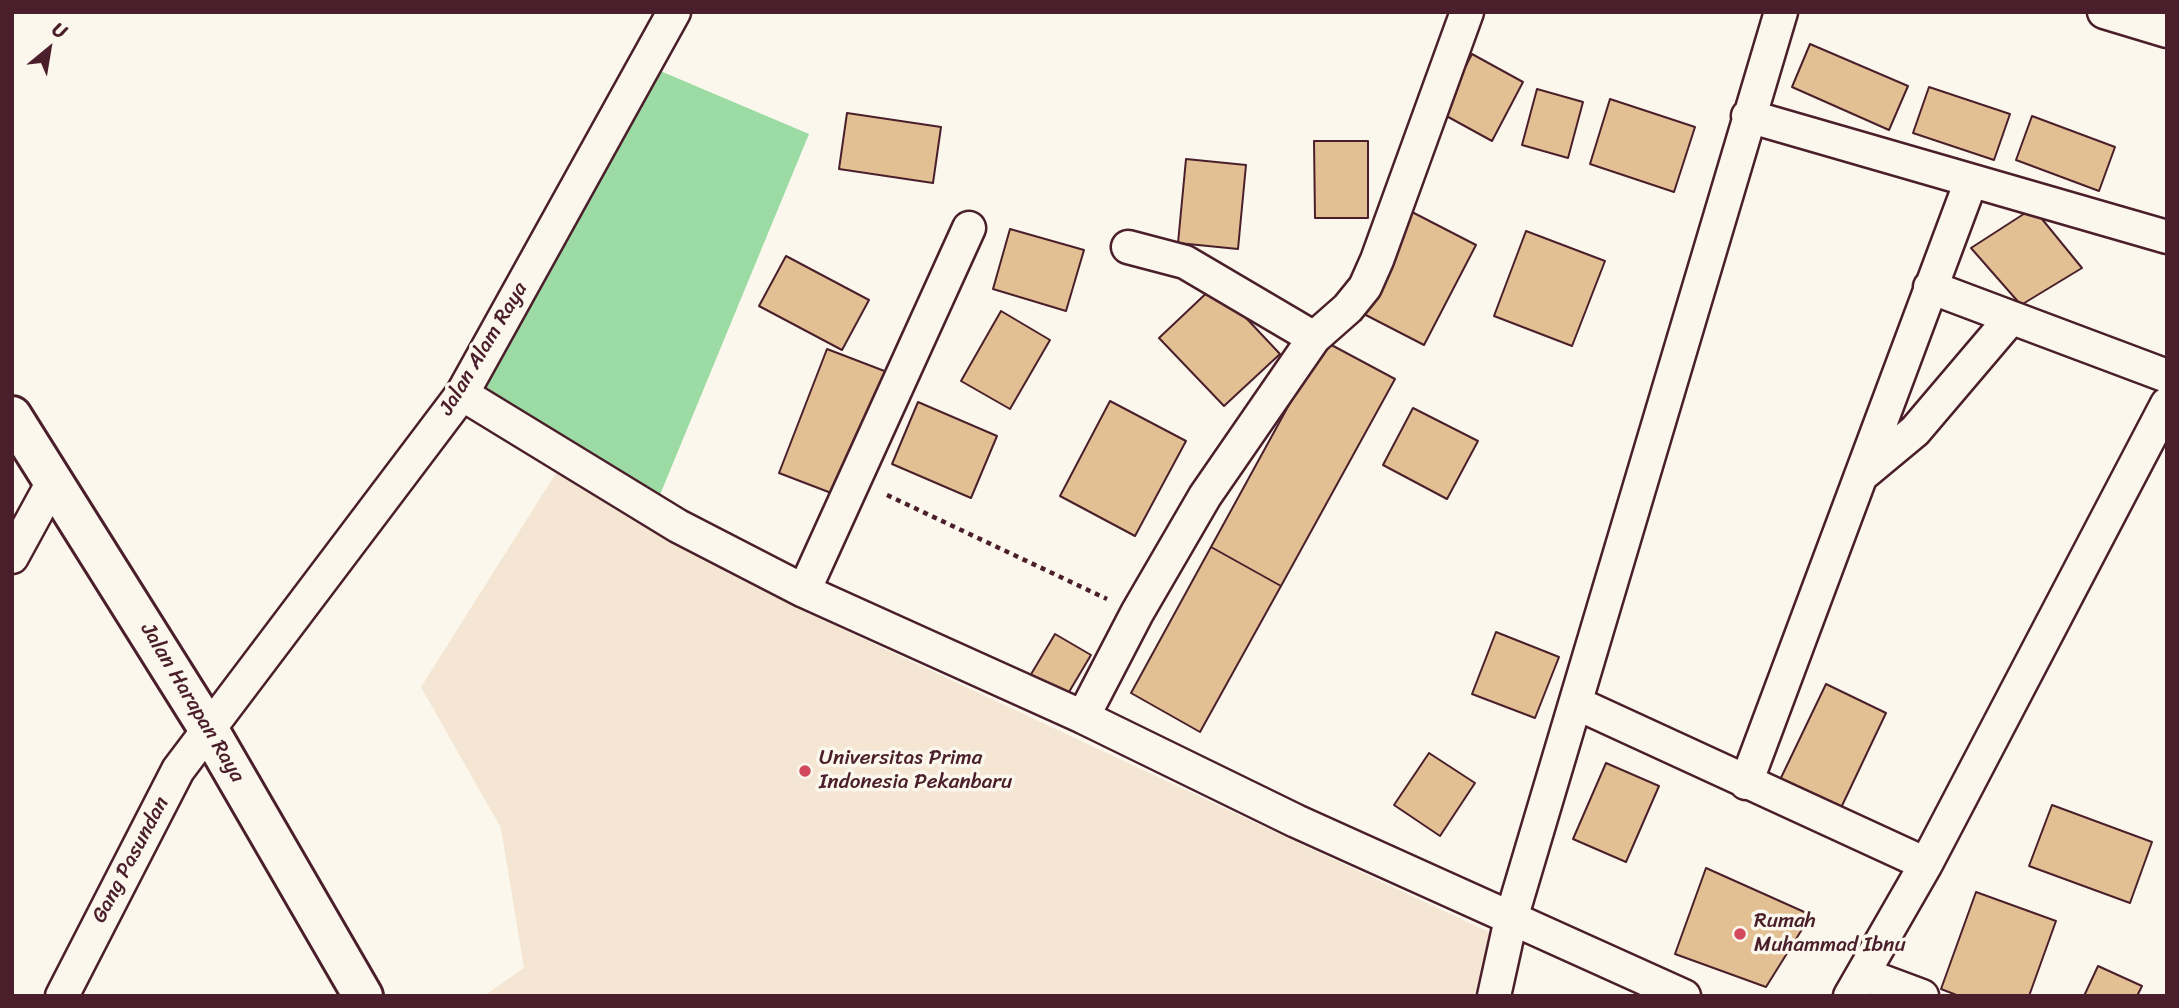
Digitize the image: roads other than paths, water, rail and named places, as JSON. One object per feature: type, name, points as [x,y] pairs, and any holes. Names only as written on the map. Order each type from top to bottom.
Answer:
[{"type":"main road","name":"Jalan Harapan Raya","points":[[12,416],[209,730],[363,996]]},
{"type":"street","name":"Jalan Alam Raya","points":[[209,730],[462,394],[674,12]]},
{"type":"street","points":[[1083,717],[1137,613],[1205,496],[1314,338],[1348,308],[1365,287],[1467,12]]},
{"type":"street","points":[[1494,996],[1511,919],[1781,12]]},
{"type":"street","points":[[2105,12],[2167,31]]},
{"type":"street","points":[[1748,116],[2167,237]]},
{"type":"street","points":[[1746,783],[1970,181]]},
{"type":"street","points":[[804,591],[969,228]]},
{"type":"street","points":[[1128,247],[1185,262],[1314,338]]},
{"type":"street","points":[[1930,287],[2167,376]]},
{"type":"street","points":[[1861,476],[1915,431],[2011,318]]},
{"type":"street","points":[[462,394],[678,526],[804,591],[1083,717],[1296,821],[1684,996]]},
{"type":"street","points":[[1922,996],[1857,985],[1926,863],[2167,404]]},
{"type":"street","points":[[12,557],[54,480]]},
{"type":"street","points":[[1576,703],[1926,863]]},
{"type":"street","name":"Gang Pasundan","points":[[62,996],[178,770],[209,730]]},
{"type":"place","name":"Universitas Prima Indonesia Pekanbaru","points":[[805,771]]},
{"type":"place","name":"Rumah Muhammad Ibnu","points":[[1740,934]]}]
